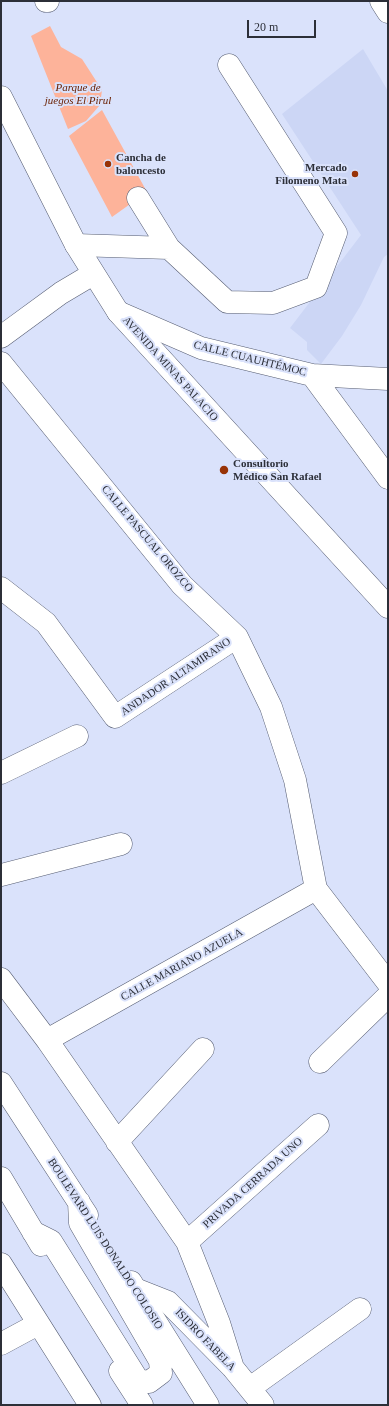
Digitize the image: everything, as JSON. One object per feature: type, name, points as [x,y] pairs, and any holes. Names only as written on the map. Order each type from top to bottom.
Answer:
[{"type":"main road","points":[[381,1],[388,12]]},
{"type":"main road","points":[[138,198],[169,248],[227,302],[273,303],[316,287],[336,233],[229,65]]},
{"type":"main road","name":"AVENIDA MINAS PALACIO","points":[[1,97],[76,245],[118,312],[388,607]]},
{"type":"main road","points":[[76,245],[169,248]]},
{"type":"main road","points":[[1,337],[61,293],[93,274]]},
{"type":"main road","name":"CALLE CUAUHTÉMOC","points":[[118,312],[201,348],[312,375],[388,379]]},
{"type":"main road","name":"CALLE PASCUAL OROZCO","points":[[1,363],[182,585],[237,637],[271,707],[295,780],[316,889],[388,982]]},
{"type":"main road","points":[[312,375],[388,478]]},
{"type":"main road","name":"ANDADOR ALTAMIRANO","points":[[1,588],[46,623],[115,717],[237,637]]},
{"type":"main road","points":[[1,773],[77,736]]},
{"type":"main road","points":[[1,875],[120,844]]},
{"type":"main road","name":"CALLE MARIANO AZUELA","points":[[47,1040],[316,889]]},
{"type":"main road","points":[[1,979],[47,1040],[187,1242],[219,1323],[233,1368]]},
{"type":"main road","points":[[320,1062],[388,996]]},
{"type":"main road","points":[[117,1142],[203,1049]]},
{"type":"main road","name":"BOULEVARD LUIS DONALDO COLOSIO","points":[[1,1083],[135,1289],[208,1405]]},
{"type":"main road","name":"PRIVADA CERRADA UNO","points":[[187,1242],[318,1125]]},
{"type":"main road","points":[[1,1178],[33,1232],[142,1405]]},
{"type":"main road","points":[[33,1232],[51,1241],[138,1380],[149,1382],[161,1373],[160,1361],[80,1223],[79,1202]]},
{"type":"main road","points":[[1,1264],[90,1405]]},
{"type":"main road","name":"ISIDRO FABELA","points":[[135,1289],[168,1302],[233,1368],[263,1405]]},
{"type":"main road","points":[[250,1388],[360,1309]]},
{"type":"main road","points":[[1,1344],[38,1324]]},
{"type":"shaded area","name":"Mercado Filomeno Mata","points":[[363,49],[388,91],[388,254],[384,257],[361,305],[342,336],[321,364],[307,350],[307,342],[290,328],[361,235],[282,114]]},
{"type":"green space","name":"Parque de juegos El Pirul","points":[[50,26],[61,47],[82,59],[102,90],[100,105],[86,121],[68,129],[31,36]]},
{"type":"green space","name":"Cancha de baloncesto","points":[[102,110],[147,192],[112,217],[69,136]]},
{"type":"place","name":"Cancha de baloncesto","points":[[108,164]]},
{"type":"place","name":"Mercado Filomeno Mata","points":[[355,174]]},
{"type":"place","name":"Consultorio Médico San Rafael","points":[[224,470]]}]
